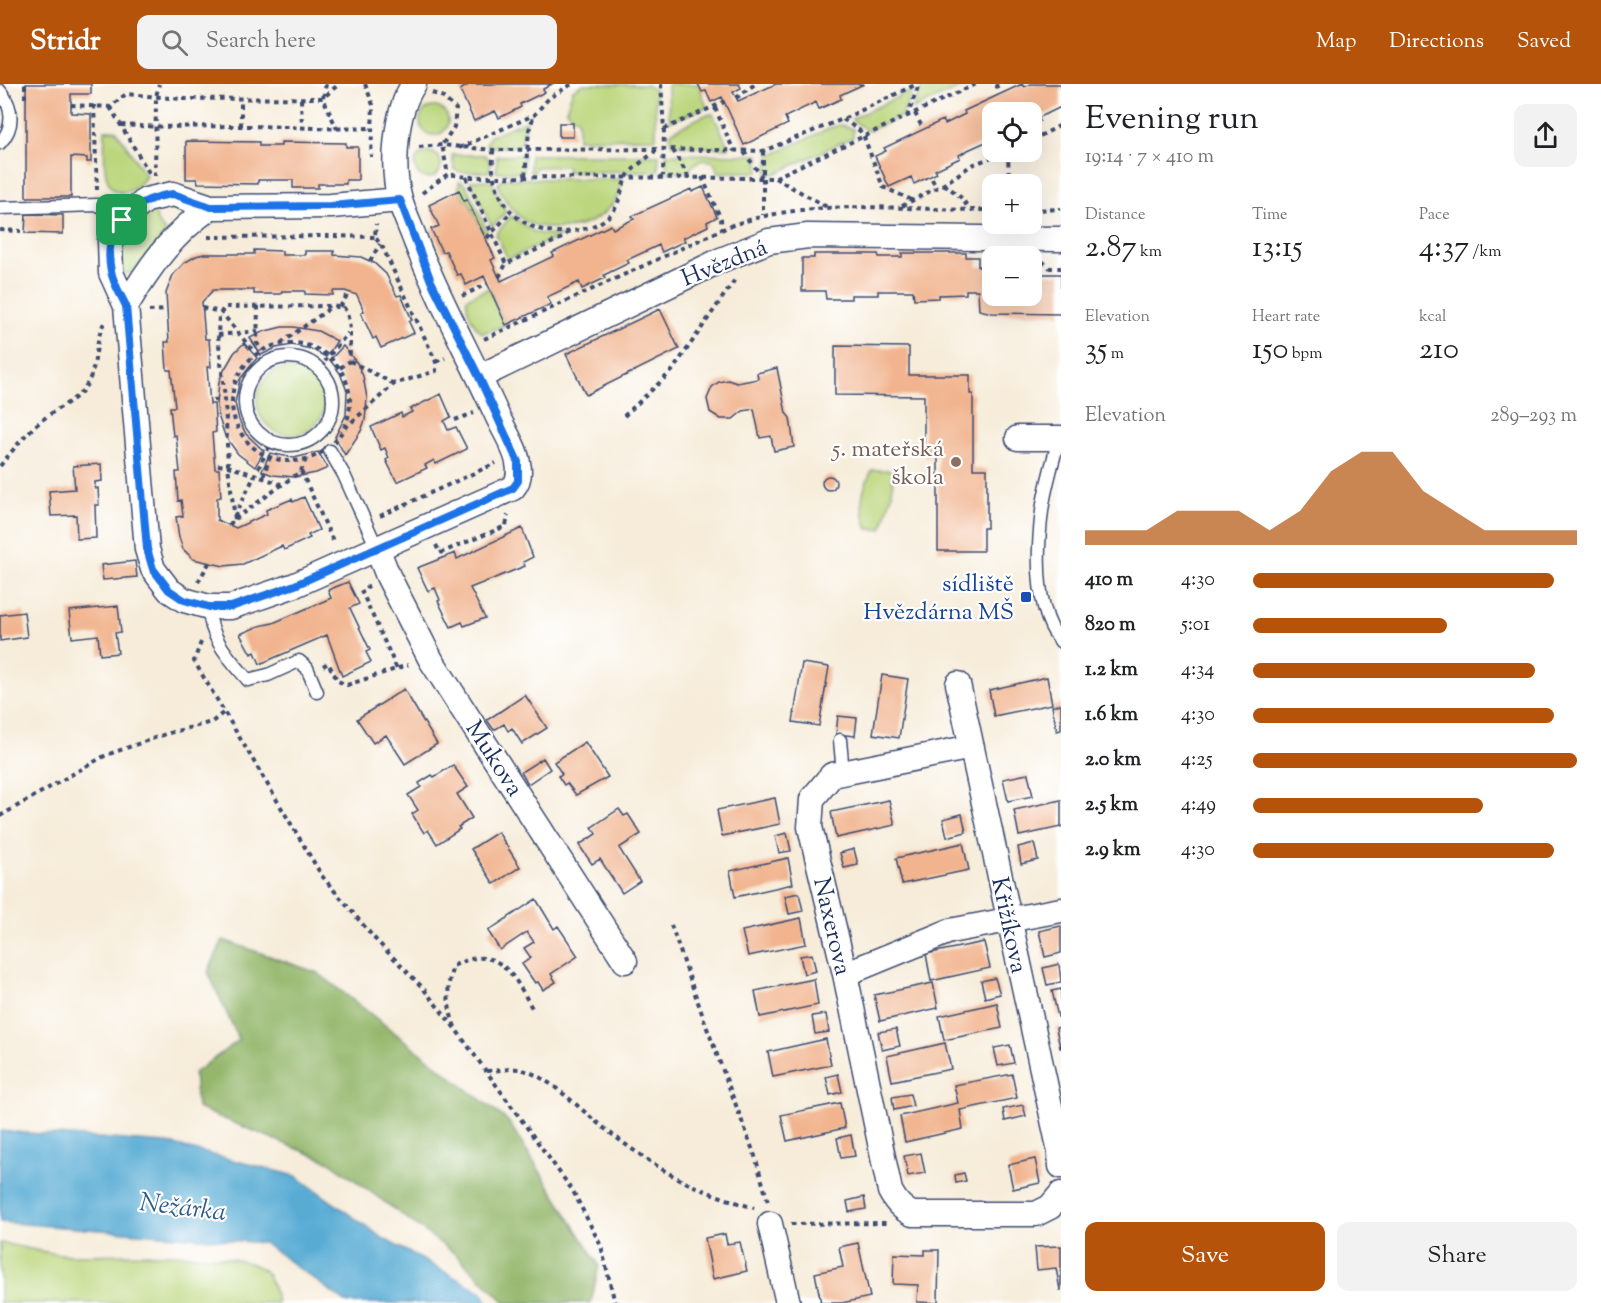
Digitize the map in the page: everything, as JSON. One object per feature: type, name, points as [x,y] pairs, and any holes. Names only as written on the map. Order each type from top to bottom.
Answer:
[{"type":"street","points":[[211,207],[194,218],[161,252],[134,309],[147,549],[153,569],[169,590],[184,600],[209,607],[231,607],[295,585],[513,488],[518,481],[518,462],[431,281],[408,198],[396,179],[396,148],[400,120],[413,88]]},
{"type":"street","points":[[134,309],[111,273],[110,240],[122,220],[146,200],[173,194],[211,207],[331,206],[408,198]]},
{"type":"street","name":"Hvězdná","points":[[479,377],[721,260],[769,241],[808,237],[1061,239]]},
{"type":"street","points":[[1017,438],[1060,438]]},
{"type":"street","name":"Mukova","points":[[377,548],[388,576],[431,660],[626,961]]},
{"type":"street","name":"Křižíkova","points":[[958,684],[1060,1152],[1061,1166]]},
{"type":"street","name":"Naxerova","points":[[912,1214],[903,1209],[890,1191],[845,974],[810,827],[812,799],[832,775],[972,747]]},
{"type":"street","points":[[845,974],[950,932],[1061,910]]},
{"type":"street","points":[[912,1214],[1036,1214],[1050,1207],[1061,1194]]},
{"type":"street","points":[[765,1213],[788,1303]]},
{"type":"lane","points":[[0,91],[10,108],[12,121],[6,137],[0,143]]},
{"type":"lane","points":[[0,208],[97,205],[112,209],[122,220]]},
{"type":"lane","points":[[325,443],[305,442],[270,446],[252,425],[245,405],[248,385],[261,361],[282,357],[296,357],[308,361],[325,360],[334,400],[325,443],[344,475],[377,548]]},
{"type":"lane","points":[[1060,438],[1042,510],[1039,573],[1045,615],[1061,642]]},
{"type":"lane","points":[[209,607],[212,632],[229,658],[248,680],[268,675],[299,661],[307,668],[317,692]]},
{"type":"lane","points":[[840,740],[843,773]]},
{"type":"path","points":[[24,105],[25,84]]},
{"type":"path","points":[[110,107],[155,182],[156,97],[159,84]]},
{"type":"path","points":[[326,84],[323,98],[337,129]]},
{"type":"path","points":[[71,105],[110,107],[126,94],[182,99],[323,98],[339,84]]},
{"type":"path","points":[[365,84],[373,105],[370,149]]},
{"type":"path","points":[[525,177],[529,130],[534,115],[549,98],[572,84]]},
{"type":"path","points":[[661,84],[664,129],[663,176]]},
{"type":"path","points":[[736,98],[746,87],[755,84]]},
{"type":"path","points":[[907,118],[918,84]]},
{"type":"path","points":[[410,147],[442,146],[493,150],[527,148],[763,151],[918,84]]},
{"type":"path","points":[[774,178],[976,84]]},
{"type":"path","points":[[996,84],[998,91]]},
{"type":"path","points":[[413,88],[441,96],[456,109],[454,127],[442,146],[448,174]]},
{"type":"path","points":[[240,126],[241,99]]},
{"type":"path","points":[[301,99],[302,128]]},
{"type":"path","points":[[664,129],[724,102]]},
{"type":"path","points":[[94,105],[97,205]]},
{"type":"path","points":[[715,108],[734,151]]},
{"type":"path","points":[[915,113],[921,125]]},
{"type":"path","points":[[458,148],[534,115]]},
{"type":"path","points":[[843,118],[864,137],[883,187],[914,201]]},
{"type":"path","points":[[121,125],[155,128],[240,126],[371,128]]},
{"type":"path","points":[[1042,135],[1061,125]]},
{"type":"path","points":[[493,150],[493,176],[498,193],[511,212],[527,225],[545,232],[568,232],[586,229],[611,214],[622,196],[628,176],[658,149]]},
{"type":"path","points":[[673,149],[688,177]]},
{"type":"path","points":[[763,151],[763,215]]},
{"type":"path","points":[[744,152],[762,177]]},
{"type":"path","points":[[902,207],[982,161]]},
{"type":"path","points":[[408,198],[448,174],[466,177],[762,177],[774,178],[829,208]]},
{"type":"path","points":[[466,177],[489,236],[506,264]]},
{"type":"path","points":[[702,177],[721,219],[722,230]]},
{"type":"path","points":[[932,179],[936,188]]},
{"type":"path","points":[[944,184],[960,195],[968,210]]},
{"type":"path","points":[[483,340],[722,230],[763,215],[829,208],[902,207],[982,210]]},
{"type":"path","points":[[1042,210],[1061,209]]},
{"type":"path","points":[[489,236],[511,212]]},
{"type":"path","points":[[0,230],[21,231]]},
{"type":"path","points":[[499,277],[506,264],[564,237],[568,232]]},
{"type":"path","points":[[200,238],[375,237],[436,362],[436,371],[394,384],[345,428],[350,410],[350,392],[340,368],[326,354],[317,349],[298,343],[279,344]]},
{"type":"path","points":[[370,261],[380,244]]},
{"type":"path","points":[[624,416],[672,371],[742,271]]},
{"type":"path","points":[[459,297],[488,284]]},
{"type":"path","points":[[340,308],[349,292]]},
{"type":"path","points":[[258,306],[257,343],[262,351]]},
{"type":"path","points":[[235,519],[228,466],[225,399],[218,335],[221,312],[225,307],[330,306],[344,308],[350,322],[350,361]]},
{"type":"path","points":[[230,525],[235,519],[302,471],[306,459],[288,461],[267,457],[254,448],[242,434],[234,417],[232,399],[241,371],[254,356],[279,344],[330,306]]},
{"type":"path","points":[[202,308],[221,312],[254,352]]},
{"type":"path","points":[[0,466],[22,439],[45,418],[83,390],[95,367],[98,341],[106,321],[134,309],[166,310]]},
{"type":"path","points":[[218,335],[258,331]]},
{"type":"path","points":[[325,360],[349,333]]},
{"type":"path","points":[[350,361],[394,384]]},
{"type":"path","points":[[340,368],[350,361]]},
{"type":"path","points":[[213,400],[232,399]]},
{"type":"path","points":[[455,420],[479,411]]},
{"type":"path","points":[[235,519],[255,475],[267,457]]},
{"type":"path","points":[[263,477],[267,457]]},
{"type":"path","points":[[365,523],[497,462],[499,458]]},
{"type":"path","points":[[218,465],[228,466],[282,484]]},
{"type":"path","points":[[302,471],[336,549]]},
{"type":"path","points":[[195,588],[208,563]]},
{"type":"path","points":[[212,632],[201,643],[194,661],[322,876],[375,939],[422,987],[457,1030],[573,1191],[601,1246],[615,1303]]},
{"type":"path","points":[[309,674],[328,663],[338,681],[347,686],[397,669]]},
{"type":"path","points":[[0,816],[106,755],[169,733],[212,722],[224,712]]},
{"type":"path","points":[[671,925],[755,1156],[765,1213]]},
{"type":"path","points":[[457,1030],[449,1011],[449,980],[453,966],[464,960],[478,957],[491,958],[506,967],[533,1010]]},
{"type":"path","points":[[487,1071],[519,1069],[535,1076],[572,1099],[593,1119],[667,1172],[708,1192],[765,1213],[896,1223],[912,1214]]},
{"type":"green space","points":[[583,84],[647,85],[655,91],[656,138],[578,139],[578,120],[566,110],[573,90]]},
{"type":"green space","points":[[668,84],[698,84],[707,107],[671,121]]},
{"type":"green space","points":[[926,84],[968,84],[913,109],[922,86]]},
{"type":"green space","points":[[913,90],[902,116],[868,131],[852,120],[853,118]]},
{"type":"green space","points":[[434,107],[444,111],[448,121],[444,131],[434,135],[424,131],[420,121],[424,111]]},
{"type":"green space","points":[[713,114],[729,148],[672,144],[671,132],[705,115]]},
{"type":"green space","points":[[527,122],[522,141],[518,146],[491,147],[486,144],[490,136]]},
{"type":"green space","points":[[841,125],[853,129],[853,137],[775,174],[768,174],[769,154]]},
{"type":"green space","points":[[105,130],[116,130],[146,176],[134,189],[123,192],[115,191],[110,185],[104,157]]},
{"type":"green space","points":[[428,152],[438,155],[441,165],[438,175],[428,178],[418,175],[415,165],[418,155]]},
{"type":"green space","points":[[666,154],[759,155],[759,172],[718,172],[714,162],[704,159],[693,165],[689,172],[667,172]]},
{"type":"green space","points":[[452,155],[485,155],[491,163],[489,172],[459,172],[454,169]]},
{"type":"green space","points":[[524,155],[523,172],[496,172],[497,156]]},
{"type":"green space","points":[[530,155],[659,155],[658,171],[567,172],[567,166],[535,167],[535,172],[530,172]]},
{"type":"green space","points":[[503,179],[619,179],[621,188],[612,205],[598,218],[572,227],[551,228],[531,224],[512,209],[498,184]]},
{"type":"green space","points":[[470,181],[492,182],[506,212],[492,227]]},
{"type":"green space","points":[[459,182],[467,187],[487,230],[485,236],[468,200],[464,201],[459,190]]},
{"type":"green space","points":[[153,206],[158,223],[166,232],[133,272],[126,274],[122,271],[120,246],[133,224]]},
{"type":"green space","points":[[511,216],[536,233],[561,236],[508,259],[496,234]]},
{"type":"green space","points":[[489,288],[506,325],[483,333],[476,327],[471,317],[467,307],[467,298]]},
{"type":"green space","points":[[291,367],[304,370],[315,377],[322,388],[325,401],[322,414],[315,425],[304,432],[291,435],[278,432],[267,425],[260,414],[257,401],[260,388],[267,377],[278,370]]},
{"type":"green space","points":[[872,470],[889,470],[893,473],[892,494],[882,529],[868,529],[863,512],[863,493]]},
{"type":"green space","points":[[223,940],[318,973],[508,1121],[599,1265],[591,1303],[506,1303],[455,1254],[330,1162],[197,1108],[194,1073],[239,1040],[208,972]]},
{"type":"green space","points":[[0,1243],[72,1255],[174,1254],[230,1259],[252,1264],[265,1272],[271,1282],[277,1303],[0,1303]]},
{"type":"water","name":"Nežárka","points":[[0,1131],[166,1143],[296,1176],[384,1239],[482,1292],[488,1303],[347,1303],[264,1243],[0,1222]]},
{"type":"building","points":[[26,84],[91,84],[91,94],[71,94],[71,113],[91,114],[91,162],[87,162],[87,158],[71,157],[71,197],[26,197]]},
{"type":"building","points":[[470,84],[552,84],[543,89],[545,92],[520,104],[521,107],[499,118],[495,111],[474,121],[460,90]]},
{"type":"building","points":[[698,84],[739,84],[741,88],[733,92],[738,101],[776,84],[864,84],[840,95],[841,99],[819,109],[816,102],[785,117],[788,124],[744,145],[722,97],[711,102],[706,91],[702,92]]},
{"type":"building","points":[[1022,84],[1024,87],[1031,84],[1061,84],[1061,107],[1042,116],[1042,102],[983,102]]},
{"type":"building","points":[[982,103],[982,144],[935,170],[937,173],[914,184],[911,177],[889,187],[875,156],[886,151],[884,148],[943,120],[945,124],[965,114],[964,111]]},
{"type":"building","points":[[559,123],[573,123],[573,137],[559,137]]},
{"type":"building","points":[[186,141],[259,142],[259,146],[281,146],[281,142],[346,143],[346,147],[358,147],[358,180],[346,180],[346,184],[318,184],[318,188],[293,188],[293,180],[258,180],[258,184],[198,183],[197,179],[186,179]]},
{"type":"building","points":[[703,187],[717,217],[707,222],[708,226],[683,238],[685,241],[662,252],[659,245],[627,260],[629,263],[582,289],[579,282],[547,297],[551,304],[506,325],[484,276],[466,285],[461,274],[457,275],[446,251],[442,252],[431,229],[439,226],[429,205],[459,190],[464,201],[467,200],[495,258],[491,260],[501,281],[554,256],[552,253],[611,225],[613,229],[634,219],[632,216],[691,189],[692,192]]},
{"type":"building","points":[[26,214],[63,215],[63,234],[25,233]]},
{"type":"building","points":[[254,250],[282,251],[282,255],[305,255],[305,251],[334,251],[334,255],[361,257],[374,263],[386,274],[397,296],[401,295],[412,320],[409,322],[414,333],[381,348],[376,337],[373,339],[361,313],[364,311],[357,295],[345,291],[333,291],[333,295],[305,294],[305,291],[254,294],[254,290],[213,290],[202,302],[205,339],[209,339],[211,367],[207,367],[210,404],[214,404],[216,432],[212,433],[215,469],[219,469],[221,497],[217,498],[217,520],[236,528],[267,514],[266,510],[292,499],[293,502],[304,497],[319,530],[308,535],[310,538],[284,550],[282,546],[243,564],[224,566],[193,559],[183,549],[179,537],[176,517],[183,516],[181,500],[178,501],[176,472],[180,472],[170,407],[175,407],[171,370],[167,370],[165,342],[169,342],[166,293],[173,275],[184,263],[196,256],[254,254]]},
{"type":"building","points":[[902,253],[966,253],[966,257],[978,257],[978,267],[982,267],[982,306],[1042,306],[1042,274],[1061,274],[1061,314],[992,313],[979,310],[978,290],[966,290],[966,294],[939,295],[939,298],[914,299],[913,291],[878,291],[878,295],[851,295],[851,299],[826,299],[825,291],[802,291],[802,258],[814,258],[814,254],[878,254],[879,257],[902,257]]},
{"type":"building","points":[[660,309],[679,349],[586,395],[566,354]]},
{"type":"building","points":[[282,327],[318,331],[337,341],[326,357],[311,349],[292,345],[276,348],[261,355],[250,338]]},
{"type":"building","points":[[244,343],[257,358],[240,379],[235,403],[239,420],[246,434],[264,451],[255,467],[238,454],[225,436],[217,404],[219,382],[223,372],[234,353]]},
{"type":"building","points":[[343,346],[357,363],[363,376],[367,398],[365,420],[361,431],[345,455],[335,437],[346,415],[347,391],[340,373],[330,360]]},
{"type":"building","name":"5. mateřská škola","points":[[835,346],[909,347],[909,375],[970,375],[970,394],[973,394],[973,469],[987,469],[987,528],[983,528],[983,551],[938,551],[938,456],[924,456],[924,396],[835,395]]},
{"type":"building","points":[[777,368],[786,413],[790,418],[794,447],[774,451],[771,436],[760,438],[754,409],[743,411],[733,419],[721,419],[710,412],[707,399],[712,387],[719,382],[728,380],[737,383],[758,379],[757,373]]},
{"type":"building","points":[[441,394],[451,417],[444,421],[448,430],[456,427],[467,449],[436,464],[434,460],[425,465],[427,468],[397,482],[386,460],[389,458],[385,448],[381,450],[371,427],[401,413],[402,417],[412,412],[410,409]]},
{"type":"building","points":[[318,452],[328,468],[316,473],[295,477],[273,475],[262,471],[270,453],[294,458]]},
{"type":"building","points":[[101,464],[102,481],[95,482],[95,489],[98,488],[99,505],[95,505],[96,538],[77,539],[76,515],[51,516],[49,491],[75,489],[73,466]]},
{"type":"building","points":[[826,476],[832,476],[836,483],[832,490],[826,490],[822,486],[822,480]]},
{"type":"building","points":[[522,528],[533,557],[523,562],[525,566],[470,588],[485,618],[464,626],[462,622],[451,627],[438,601],[440,600],[435,588],[428,591],[417,568],[455,553],[457,559]]},
{"type":"building","points":[[135,561],[137,577],[103,580],[101,565]]},
{"type":"building","points":[[348,582],[359,604],[350,608],[370,650],[366,652],[371,662],[342,676],[327,635],[260,664],[255,652],[251,654],[240,634],[273,623],[331,598],[328,590]]},
{"type":"building","points":[[118,606],[121,632],[115,633],[118,653],[100,655],[98,635],[72,638],[69,611]]},
{"type":"building","points":[[24,612],[27,637],[0,641],[0,615]]},
{"type":"building","points":[[802,663],[829,667],[819,726],[793,722]]},
{"type":"building","points":[[882,675],[908,679],[899,738],[873,734]]},
{"type":"building","points":[[1047,677],[1052,704],[994,716],[989,690]]},
{"type":"building","points":[[404,689],[437,744],[405,764],[386,735],[373,743],[357,719]]},
{"type":"building","points":[[525,695],[547,728],[522,744],[512,728],[508,731],[504,724],[494,730],[487,720]]},
{"type":"building","points":[[1061,704],[1061,730],[1057,731],[1052,706]]},
{"type":"building","points":[[838,716],[857,718],[855,736],[836,734]]},
{"type":"building","points":[[585,742],[608,777],[576,795],[567,783],[564,785],[558,776],[562,774],[554,762]]},
{"type":"building","points":[[543,758],[550,769],[528,784],[521,772]]},
{"type":"building","points":[[453,765],[468,787],[457,794],[472,818],[437,844],[428,830],[424,833],[412,814],[418,810],[408,795],[421,787],[419,783]]},
{"type":"building","points":[[1028,774],[1033,796],[1008,801],[1003,779]]},
{"type":"building","points":[[775,798],[780,824],[722,836],[717,810]]},
{"type":"building","points":[[889,800],[895,825],[836,838],[831,812]]},
{"type":"building","points":[[1061,800],[1061,827],[1019,836],[1014,810]]},
{"type":"building","points":[[619,809],[624,816],[628,814],[641,834],[619,848],[640,881],[622,893],[600,859],[592,864],[579,845],[596,834],[592,827]]},
{"type":"building","points":[[962,814],[966,832],[947,837],[943,819]]},
{"type":"building","points":[[498,832],[520,867],[494,884],[471,849]]},
{"type":"building","points":[[787,833],[791,851],[779,853],[775,836]]},
{"type":"building","points":[[963,843],[969,870],[902,884],[896,858]]},
{"type":"building","points":[[1034,843],[1038,860],[1021,864],[1018,847]]},
{"type":"building","points":[[854,849],[858,865],[844,868],[840,853]]},
{"type":"building","points":[[788,858],[793,884],[735,897],[730,871]]},
{"type":"building","points":[[799,893],[803,911],[789,914],[785,896]]},
{"type":"building","points":[[536,899],[554,929],[558,926],[578,956],[551,974],[556,982],[543,990],[538,982],[535,983],[522,964],[531,958],[524,948],[534,942],[527,932],[500,950],[488,931]]},
{"type":"building","points":[[801,918],[806,944],[748,956],[742,931]]},
{"type":"building","points":[[1061,926],[1061,953],[1045,957],[1039,931]]},
{"type":"building","points":[[984,942],[990,968],[931,981],[926,954]]},
{"type":"building","points":[[812,954],[816,971],[804,974],[800,956]]},
{"type":"building","points":[[1059,964],[1061,982],[1047,985],[1043,968]]},
{"type":"building","points":[[995,978],[1000,994],[985,998],[981,981]]},
{"type":"building","points":[[814,979],[818,1005],[760,1017],[755,991]]},
{"type":"building","points":[[933,983],[938,1008],[880,1021],[874,995]]},
{"type":"building","points":[[1061,989],[1061,1016],[1058,1017],[1052,991]]},
{"type":"building","points":[[997,1003],[1002,1028],[944,1040],[939,1016]]},
{"type":"building","points":[[826,1014],[829,1032],[815,1034],[812,1016]]},
{"type":"building","points":[[1061,1027],[1061,1048],[1060,1048],[1056,1028]]},
{"type":"building","points":[[896,1029],[900,1046],[882,1050],[878,1032]]},
{"type":"building","points":[[826,1039],[831,1065],[773,1077],[768,1052]]},
{"type":"building","points":[[945,1043],[951,1069],[892,1081],[887,1056]]},
{"type":"building","points":[[1010,1045],[1014,1063],[998,1066],[994,1048]]},
{"type":"building","points":[[838,1074],[842,1092],[830,1095],[826,1077]]},
{"type":"building","points":[[1012,1074],[1017,1098],[960,1110],[963,1129],[905,1142],[900,1116],[958,1103],[954,1085]]},
{"type":"building","points":[[910,1094],[913,1106],[894,1110],[892,1097]]},
{"type":"building","points":[[840,1103],[845,1128],[787,1141],[781,1115]]},
{"type":"building","points":[[1023,1105],[1026,1116],[1005,1121],[1003,1109]]},
{"type":"building","points":[[851,1135],[855,1156],[841,1158],[837,1138]]},
{"type":"building","points":[[921,1153],[925,1173],[908,1176],[904,1156]]},
{"type":"building","points":[[1035,1159],[1040,1183],[1013,1189],[1008,1165]]},
{"type":"building","points":[[964,1173],[966,1181],[956,1183],[955,1175]]},
{"type":"building","points":[[864,1197],[866,1209],[849,1212],[847,1201]]},
{"type":"building","points":[[725,1234],[727,1244],[740,1242],[747,1271],[713,1279],[705,1238]]},
{"type":"building","points":[[858,1243],[870,1297],[842,1303],[821,1303],[815,1273],[843,1267],[839,1247]]},
{"type":"building","points":[[1061,1246],[1060,1290],[1056,1268],[1037,1270],[1035,1247]]},
{"type":"building","points":[[925,1250],[939,1250],[938,1303],[917,1302],[918,1285],[893,1284],[894,1254],[925,1255]]},
{"type":"place","name":"5. mateřská škola","points":[[956,462]]},
{"type":"place","name":"sídliště Hvězdárna MŠ","points":[[1026,597]]},
{"type":"route","points":[[173,194],[211,207],[331,206],[400,200],[431,281],[518,462],[518,481],[513,488],[295,585],[231,607],[209,607],[184,600],[169,590],[153,569],[147,549],[126,306],[111,273],[109,254],[110,240],[122,220],[146,200],[173,194]]}]
